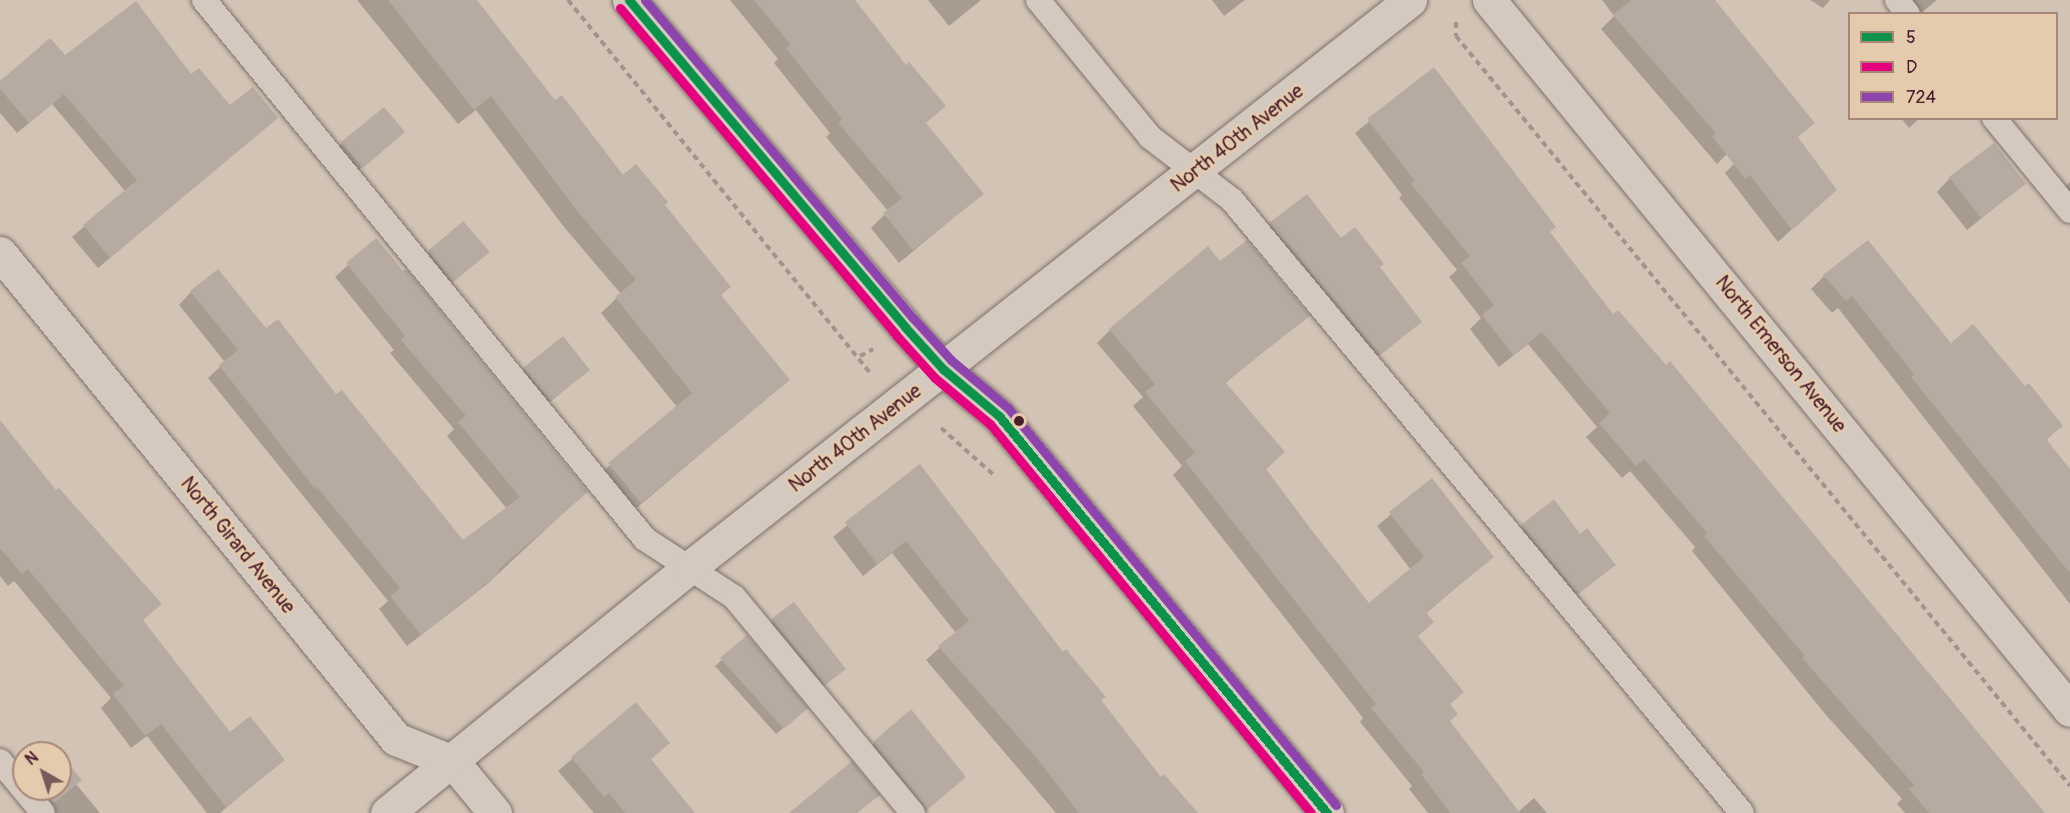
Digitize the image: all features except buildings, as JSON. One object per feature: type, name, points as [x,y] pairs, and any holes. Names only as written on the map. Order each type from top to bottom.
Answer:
[{"type":"street","points":[[629,0],[943,369],[999,416],[1327,813]]},
{"type":"street","name":"North 40th Avenue","points":[[387,813],[453,762],[689,568],[1195,172],[1410,0]]},
{"type":"street","name":"North Emerson Avenue","points":[[1489,0],[2070,710]]},
{"type":"street","name":"North Girard Avenue","points":[[0,253],[396,739],[453,762],[495,813]]},
{"type":"lane","points":[[204,0],[645,539],[734,597],[913,813]]},
{"type":"lane","points":[[1038,0],[1150,137],[1232,200],[1742,813]]},
{"type":"lane","points":[[1897,0],[1906,12]]},
{"type":"lane","points":[[1996,120],[2070,211]]},
{"type":"lane","points":[[0,761],[44,813]]},
{"type":"path","points":[[568,0],[860,356],[876,381]]},
{"type":"path","points":[[1456,20],[1456,36],[2070,786]]},
{"type":"path","points":[[860,356],[879,346]]},
{"type":"transit line","name":"5","points":[[629,0],[905,327],[943,369],[999,416],[1327,813]]},
{"type":"transit line","name":"724","points":[[645,0],[914,319],[951,360],[1008,408],[1336,805]]},
{"type":"transit line","name":"D","points":[[620,8],[896,335],[935,378],[990,424],[1311,813]]}]
